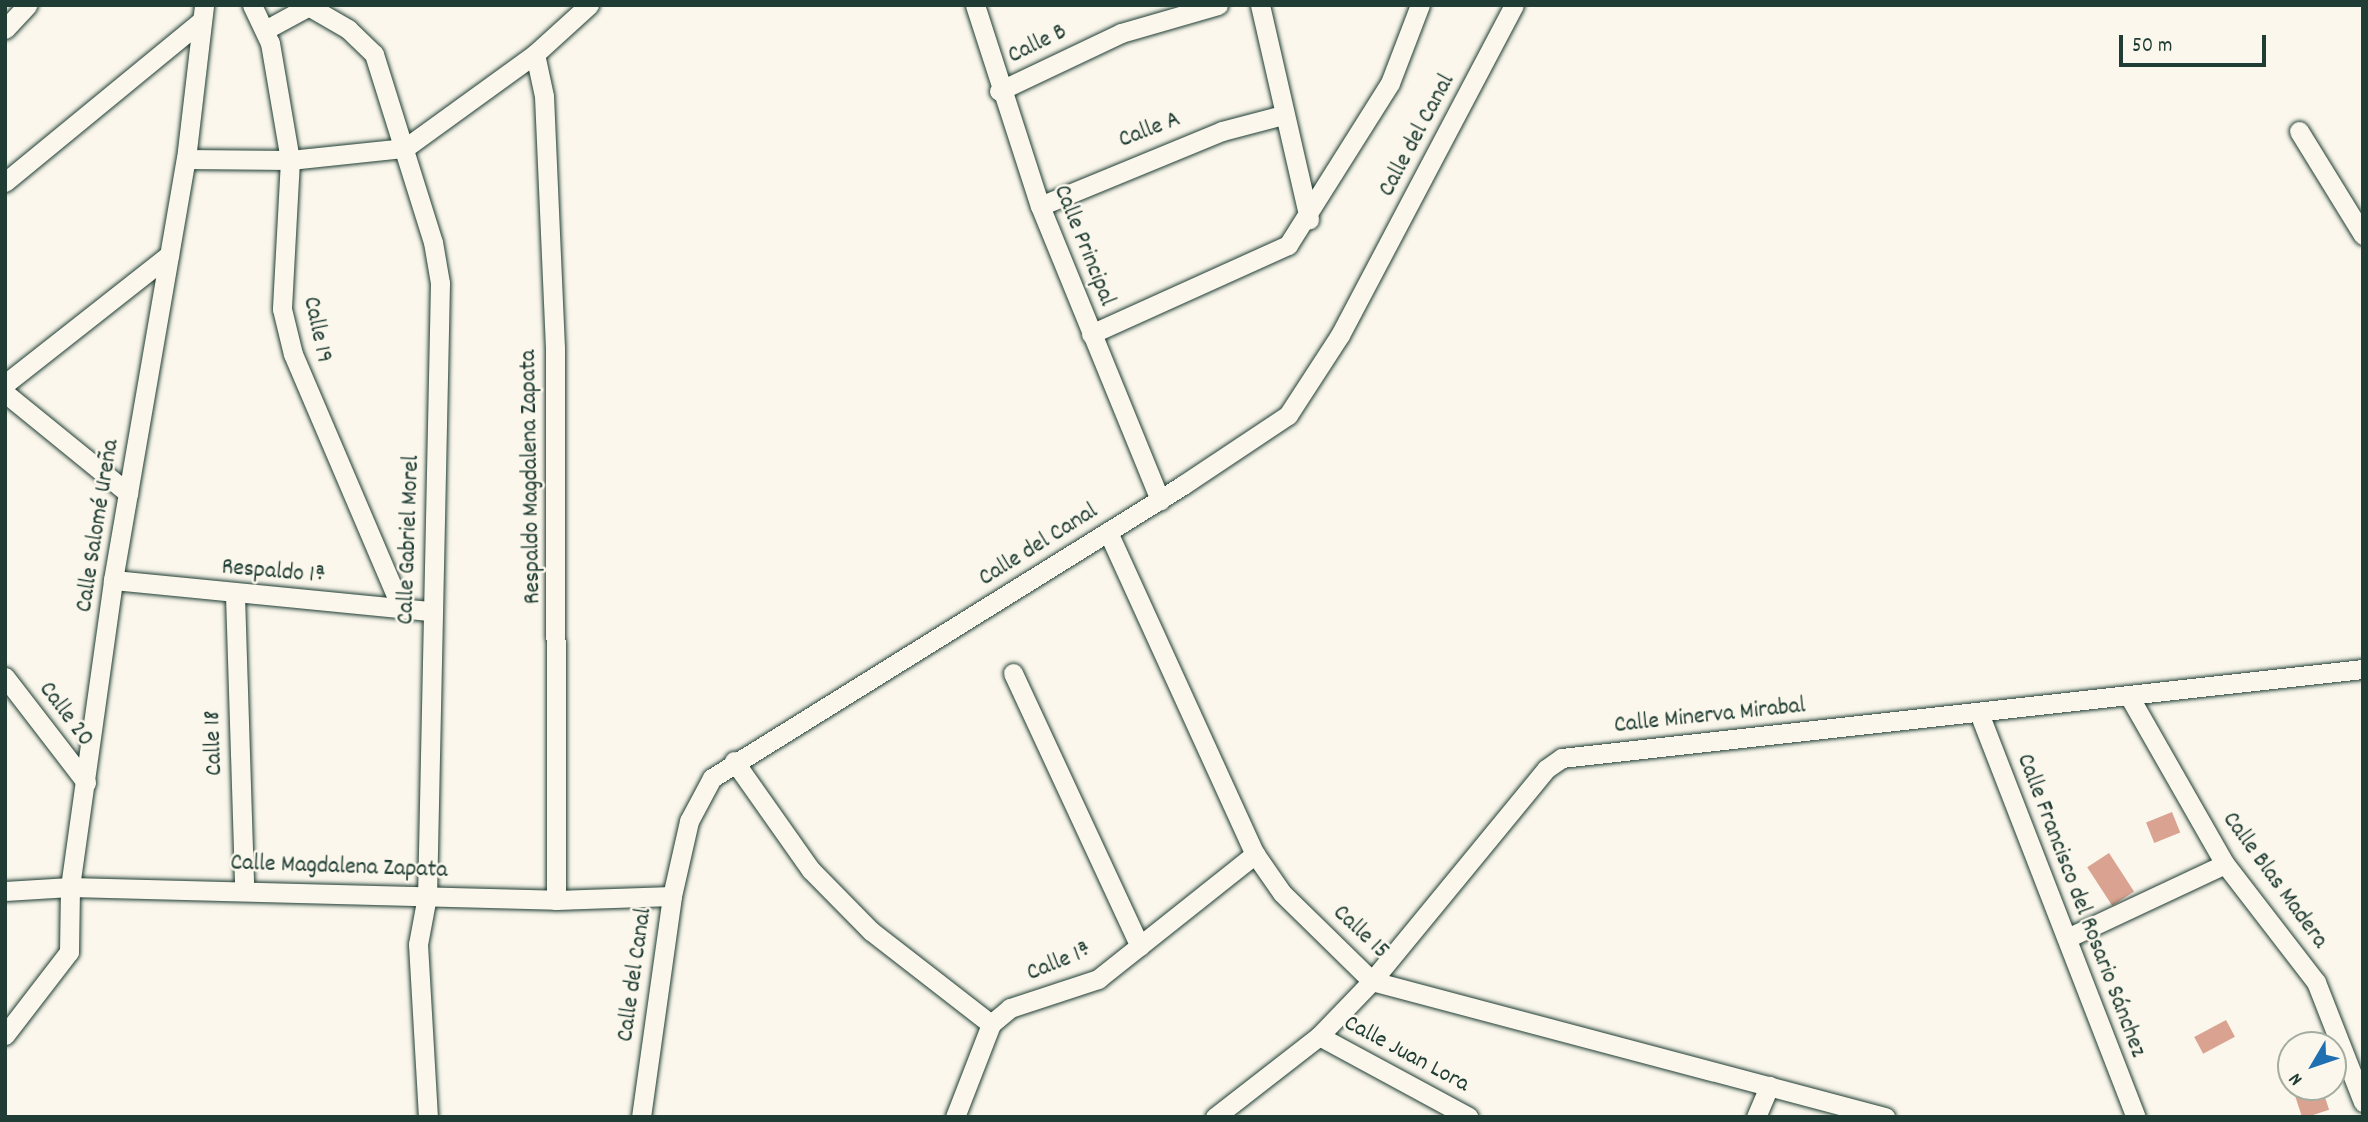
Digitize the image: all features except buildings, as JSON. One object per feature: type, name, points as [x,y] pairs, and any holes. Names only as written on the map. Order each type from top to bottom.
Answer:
[{"type":"street","points":[[5,29],[27,5]]},
{"type":"street","name":"Calle 19","points":[[252,5],[265,30],[278,80],[290,160],[282,309],[293,354],[402,609]]},
{"type":"street","points":[[186,159],[290,160],[405,148],[535,54],[589,5]]},
{"type":"street","name":"Calle Principal","points":[[975,5],[999,91],[1040,206],[1160,500]]},
{"type":"street","name":"Calle B","points":[[999,91],[1121,33],[1218,5]]},
{"type":"street","points":[[1260,5],[1283,115],[1309,219]]},
{"type":"street","points":[[1091,334],[1288,245],[1309,219],[1390,83],[1420,5]]},
{"type":"street","name":"Calle del Canal","points":[[641,1117],[671,896],[689,821],[712,778],[734,761],[1160,500],[1288,415],[1340,335],[1514,5]]},
{"type":"street","points":[[265,30],[311,6]]},
{"type":"street","name":"Calle Gabriel Morel","points":[[311,6],[348,29],[374,54],[433,242],[440,283],[427,896],[418,944],[428,1117]]},
{"type":"street","points":[[8,172],[202,13]]},
{"type":"street","name":"Calle Salomé Ureña","points":[[5,1035],[69,952],[70,887],[113,580],[186,159],[202,13]]},
{"type":"street","name":"Respaldo Magdalena Zapata","points":[[535,54],[544,96],[555,348],[556,900]]},
{"type":"street","name":"Calle A","points":[[1040,206],[1222,131],[1283,115]]},
{"type":"street","points":[[2299,131],[2363,234]]},
{"type":"street","points":[[5,384],[169,255]]},
{"type":"street","points":[[5,393],[128,493]]},
{"type":"street","name":"Calle 15","points":[[1108,532],[1255,854],[1282,893],[1372,981],[1885,1117]]},
{"type":"street","name":"Respaldo 1ª","points":[[113,580],[235,595],[432,611]]},
{"type":"street","name":"Calle 18","points":[[235,595],[244,889]]},
{"type":"street","name":"Calle Minerva Mirabal","points":[[1215,1117],[1320,1036],[1372,981],[1546,769],[1562,758],[2363,669]]},
{"type":"street","points":[[1013,673],[1140,946]]},
{"type":"street","name":"Calle 20","points":[[5,677],[86,782]]},
{"type":"street","name":"Calle Blas Madera","points":[[2129,696],[2225,864],[2316,982],[2363,1102]]},
{"type":"street","name":"Calle Francisco del Rosario Sánchez","points":[[1979,713],[2136,1117]]},
{"type":"street","points":[[734,761],[811,870],[871,931],[991,1024],[955,1117]]},
{"type":"street","name":"Calle 1ª","points":[[991,1024],[1010,1008],[1098,979],[1255,854]]},
{"type":"street","points":[[2067,938],[2225,864]]},
{"type":"street","name":"Calle Magdalena Zapata","points":[[5,891],[70,887],[244,889],[556,900],[671,896]]},
{"type":"street","name":"Calle Juan Lora","points":[[1320,1036],[1469,1117]]},
{"type":"street","points":[[1756,1117],[1769,1086]]}]
